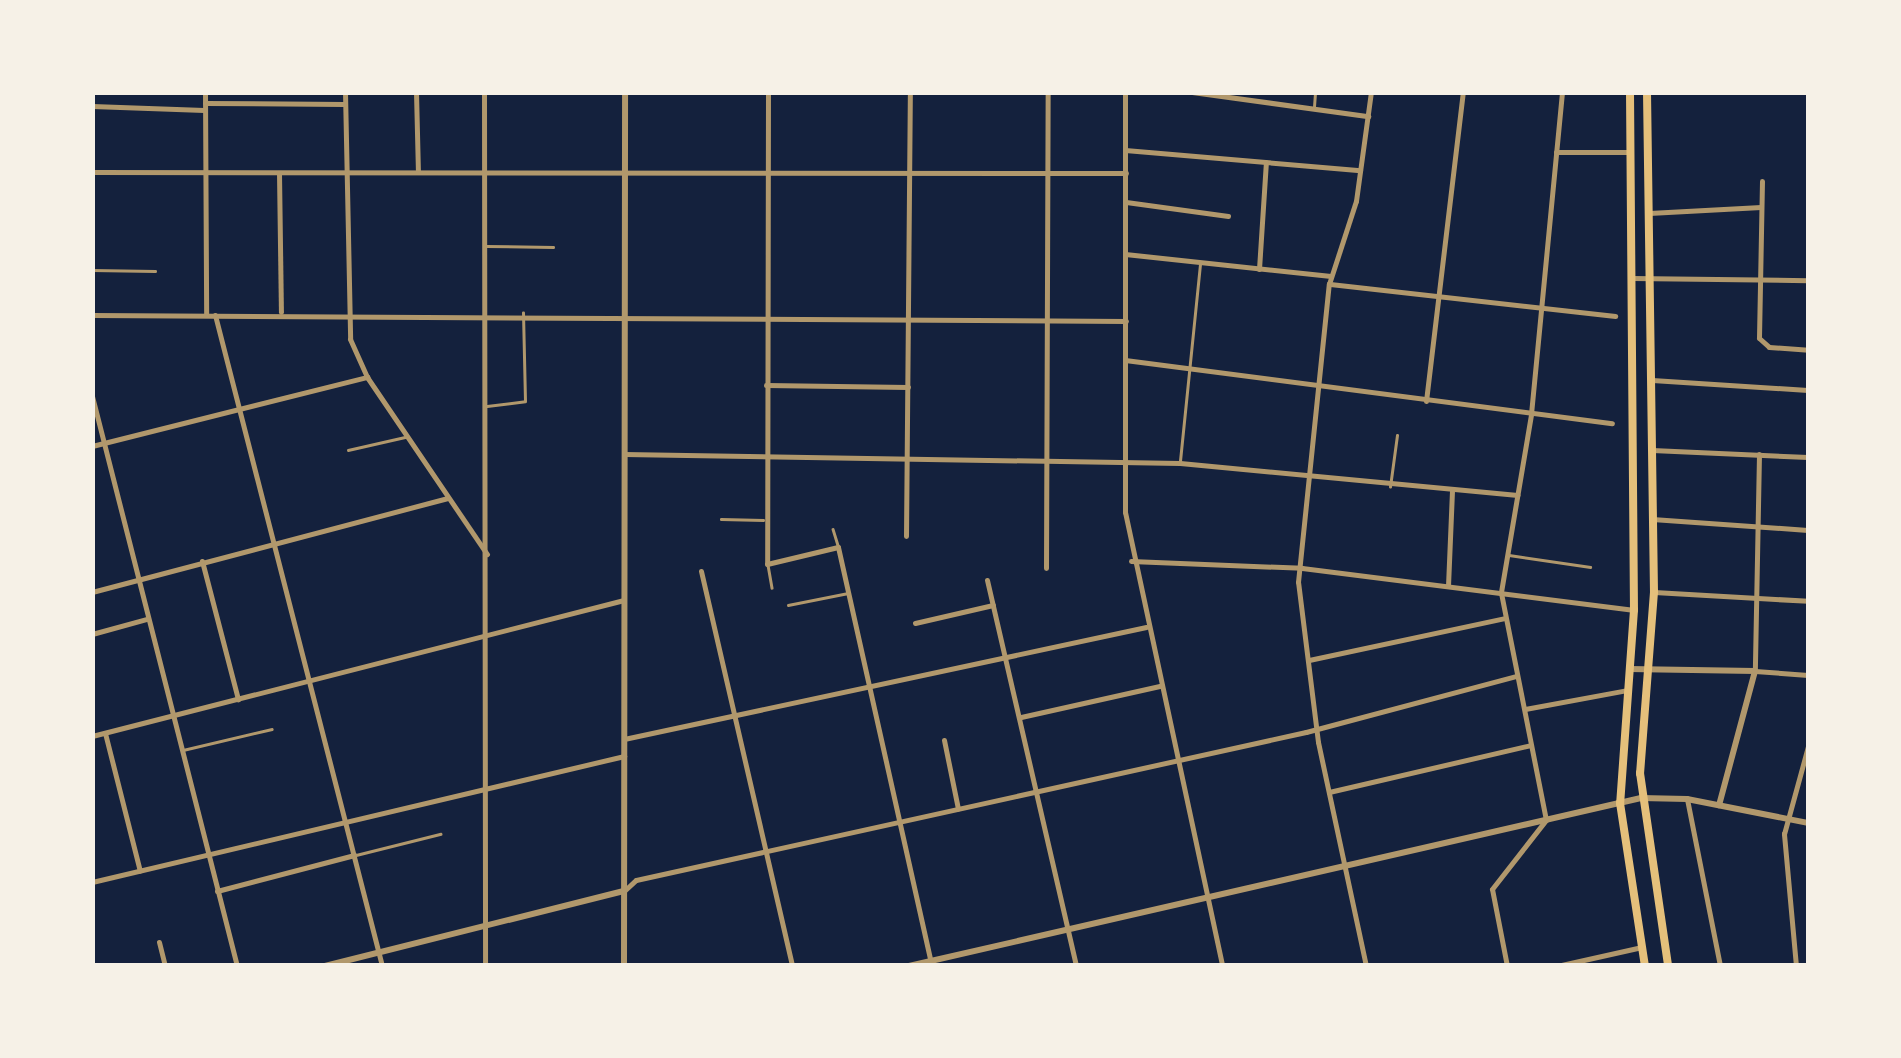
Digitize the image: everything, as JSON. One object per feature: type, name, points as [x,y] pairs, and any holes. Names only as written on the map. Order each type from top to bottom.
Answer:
[{"type":"main road","points":[[1630,92],[1634,610],[1620,803],[1645,966]]},
{"type":"main road","points":[[1647,92],[1654,592],[1641,798],[1668,966]]},
{"type":"street","points":[[205,92],[202,172],[206,314]]},
{"type":"street","points":[[344,92],[347,312],[367,377],[487,554]]},
{"type":"street","points":[[416,92],[418,172]]},
{"type":"street","points":[[484,92],[485,966]]},
{"type":"street","points":[[624,966],[625,92]]},
{"type":"street","points":[[768,92],[767,564],[838,547],[932,963]]},
{"type":"street","points":[[906,536],[910,92]]},
{"type":"street","points":[[1046,568],[1048,92]]},
{"type":"street","points":[[1125,92],[1122,463],[1132,561],[1222,966]]},
{"type":"street","points":[[1192,92],[1264,96],[1368,116]]},
{"type":"street","points":[[1366,966],[1317,726],[1298,582],[1330,280],[1350,228],[1372,92]]},
{"type":"street","points":[[1426,401],[1463,92]]},
{"type":"street","points":[[1507,966],[1492,889],[1546,820],[1501,592],[1532,414],[1562,92]]},
{"type":"street","points":[[92,106],[344,104]]},
{"type":"street","points":[[1125,150],[1360,170]]},
{"type":"street","points":[[1556,152],[1628,152]]},
{"type":"street","points":[[1259,268],[1266,160]]},
{"type":"street","points":[[92,172],[1126,173]]},
{"type":"street","points":[[279,173],[281,312]]},
{"type":"street","points":[[1762,181],[1762,342],[1808,350]]},
{"type":"street","points":[[1126,202],[1228,216]]},
{"type":"street","points":[[1648,213],[1761,207]]},
{"type":"street","points":[[1126,254],[1259,268],[1438,298],[1615,316]]},
{"type":"street","points":[[1631,278],[1808,280]]},
{"type":"street","points":[[92,315],[484,312],[1126,321]]},
{"type":"street","points":[[215,314],[312,680],[382,966]]},
{"type":"street","points":[[1125,360],[1612,423]]},
{"type":"street","points":[[92,446],[367,377]]},
{"type":"street","points":[[1650,380],[1808,390]]},
{"type":"street","points":[[765,384],[908,386]]},
{"type":"street","points":[[92,396],[237,966]]},
{"type":"street","points":[[1652,450],[1808,457]]},
{"type":"street","points":[[624,454],[1180,463],[1390,487],[1517,495]]},
{"type":"street","points":[[1719,805],[1755,670],[1760,598],[1760,454]]},
{"type":"street","points":[[1448,586],[1452,491]]},
{"type":"street","points":[[92,592],[448,498]]},
{"type":"street","points":[[1652,519],[1808,530]]},
{"type":"street","points":[[1132,561],[1302,568],[1634,610]]},
{"type":"street","points":[[202,562],[238,699]]},
{"type":"street","points":[[701,571],[731,715],[792,966]]},
{"type":"street","points":[[987,580],[1076,966]]},
{"type":"street","points":[[1654,592],[1808,600]]},
{"type":"street","points":[[92,736],[624,600]]},
{"type":"street","points":[[915,623],[992,605]]},
{"type":"street","points":[[1310,660],[1505,618]]},
{"type":"street","points":[[92,634],[147,619]]},
{"type":"street","points":[[624,738],[1006,654],[1146,628]]},
{"type":"street","points":[[1629,670],[1651,666],[1808,675]]},
{"type":"street","points":[[325,966],[624,891],[636,880],[1038,792],[1516,676]]},
{"type":"street","points":[[1021,717],[1160,686]]},
{"type":"street","points":[[1525,709],[1628,690]]},
{"type":"street","points":[[105,733],[140,871]]},
{"type":"street","points":[[944,740],[958,809]]},
{"type":"street","points":[[1329,792],[1532,744]]},
{"type":"street","points":[[1796,966],[1786,819],[1808,746]]},
{"type":"street","points":[[92,882],[346,818],[624,756]]},
{"type":"street","points":[[909,966],[1641,798],[1687,799],[1808,824]]},
{"type":"street","points":[[1687,799],[1720,966]]},
{"type":"street","points":[[217,891],[355,855]]},
{"type":"street","points":[[159,942],[165,966]]},
{"type":"street","points":[[1556,966],[1644,946]]},
{"type":"lane","points":[[1314,108],[1315,92]]},
{"type":"lane","points":[[484,246],[553,247]]},
{"type":"lane","points":[[1180,463],[1200,262]]},
{"type":"lane","points":[[92,270],[156,271]]},
{"type":"lane","points":[[483,406],[525,402],[523,313]]},
{"type":"lane","points":[[1390,487],[1397,435]]},
{"type":"lane","points":[[348,450],[408,436]]},
{"type":"lane","points":[[721,519],[765,520]]},
{"type":"lane","points":[[833,529],[838,547]]},
{"type":"lane","points":[[1508,555],[1590,567]]},
{"type":"lane","points":[[767,564],[772,588]]},
{"type":"lane","points":[[788,605],[850,593]]},
{"type":"lane","points":[[181,751],[272,729]]},
{"type":"lane","points":[[355,855],[440,834]]}]
